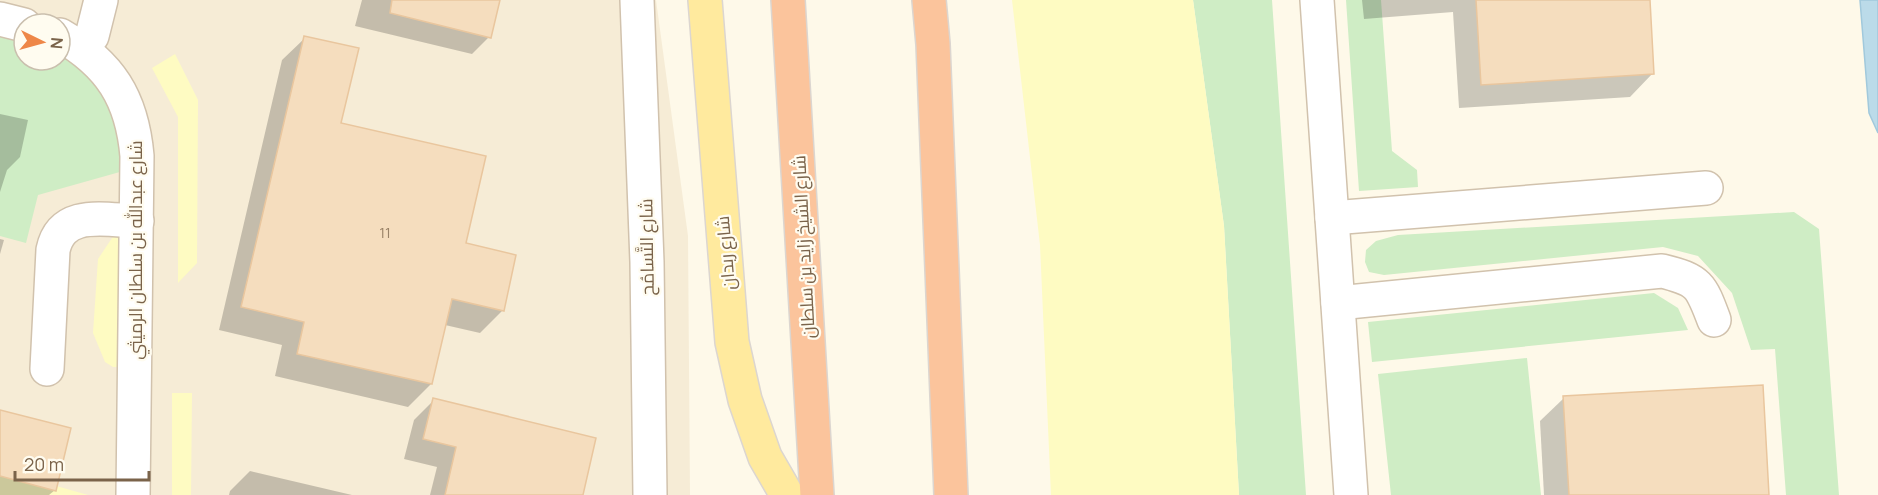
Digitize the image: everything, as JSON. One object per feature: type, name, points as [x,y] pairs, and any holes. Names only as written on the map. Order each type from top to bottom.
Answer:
[{"type":"highway","name":"شارع الشيخ زايد بن سلطان","points":[[788,0],[817,495]]},
{"type":"highway","points":[[929,0],[951,495]]},
{"type":"main road","name":"شارع ربدان","points":[[705,0],[732,342],[745,400],[765,457],[787,495]]},
{"type":"street","points":[[92,36],[101,0]]},
{"type":"street","name":"شارع التَّسامُح","points":[[637,0],[647,262],[650,495]]},
{"type":"street","points":[[1317,0],[1351,495]]},
{"type":"street","name":"شارع عبدالله بن سلطان الرميثي","points":[[72,42],[103,66],[117,86],[128,108],[135,131],[137,221],[133,495]]},
{"type":"street","points":[[1332,218],[1706,188]]},
{"type":"street","points":[[47,369],[53,250],[56,238],[74,221],[87,219],[137,221]]},
{"type":"street","points":[[1338,303],[1662,271],[1686,277],[1704,292],[1714,320]]},
{"type":"shaded area","points":[[0,0],[656,0],[688,236],[690,495],[0,495]]},
{"type":"green space","points":[[1193,0],[1272,0],[1306,495],[1239,495],[1224,226]]},
{"type":"green space","points":[[1346,0],[1381,0],[1392,151],[1417,170],[1418,187],[1359,191]]},
{"type":"green space","points":[[0,34],[12,37],[12,72],[72,72],[72,61],[124,107],[134,168],[38,195],[26,243],[0,236]]},
{"type":"green space","points":[[1794,212],[1819,229],[1839,495],[1786,495],[1775,349],[1751,350],[1732,293],[1698,256],[1663,247],[1384,275],[1369,272],[1365,262],[1366,250],[1376,241],[1398,235]]},
{"type":"green space","points":[[1654,293],[1678,308],[1688,330],[1372,362],[1368,322]]},
{"type":"green space","points":[[1527,358],[1541,495],[1391,495],[1378,374]]},
{"type":"sand","points":[[1012,0],[1193,0],[1224,226],[1239,495],[1051,495],[1040,245]]},
{"type":"sand","points":[[175,54],[198,100],[197,263],[178,283],[178,117],[152,68]]},
{"type":"sand","points":[[116,232],[130,232],[130,367],[113,367],[105,362],[93,333],[98,259]]},
{"type":"sand","points":[[172,393],[192,393],[191,495],[172,495]]},
{"type":"sand","points":[[0,470],[88,495],[0,495]]},
{"type":"water","points":[[1860,0],[1878,0],[1878,133],[1869,113]]},
{"type":"building","points":[[392,0],[500,0],[491,38],[390,13]]},
{"type":"building","points":[[1476,0],[1650,0],[1654,74],[1481,85]]},
{"type":"building","points":[[304,36],[359,48],[341,123],[486,156],[466,243],[516,255],[504,311],[452,299],[432,384],[297,354],[304,322],[241,307]]},
{"type":"building","points":[[1763,385],[1769,495],[1569,495],[1563,396]]},
{"type":"building","points":[[433,398],[596,438],[583,495],[445,495],[456,447],[423,439]]},
{"type":"building","points":[[0,410],[71,428],[56,491],[0,476]]}]
